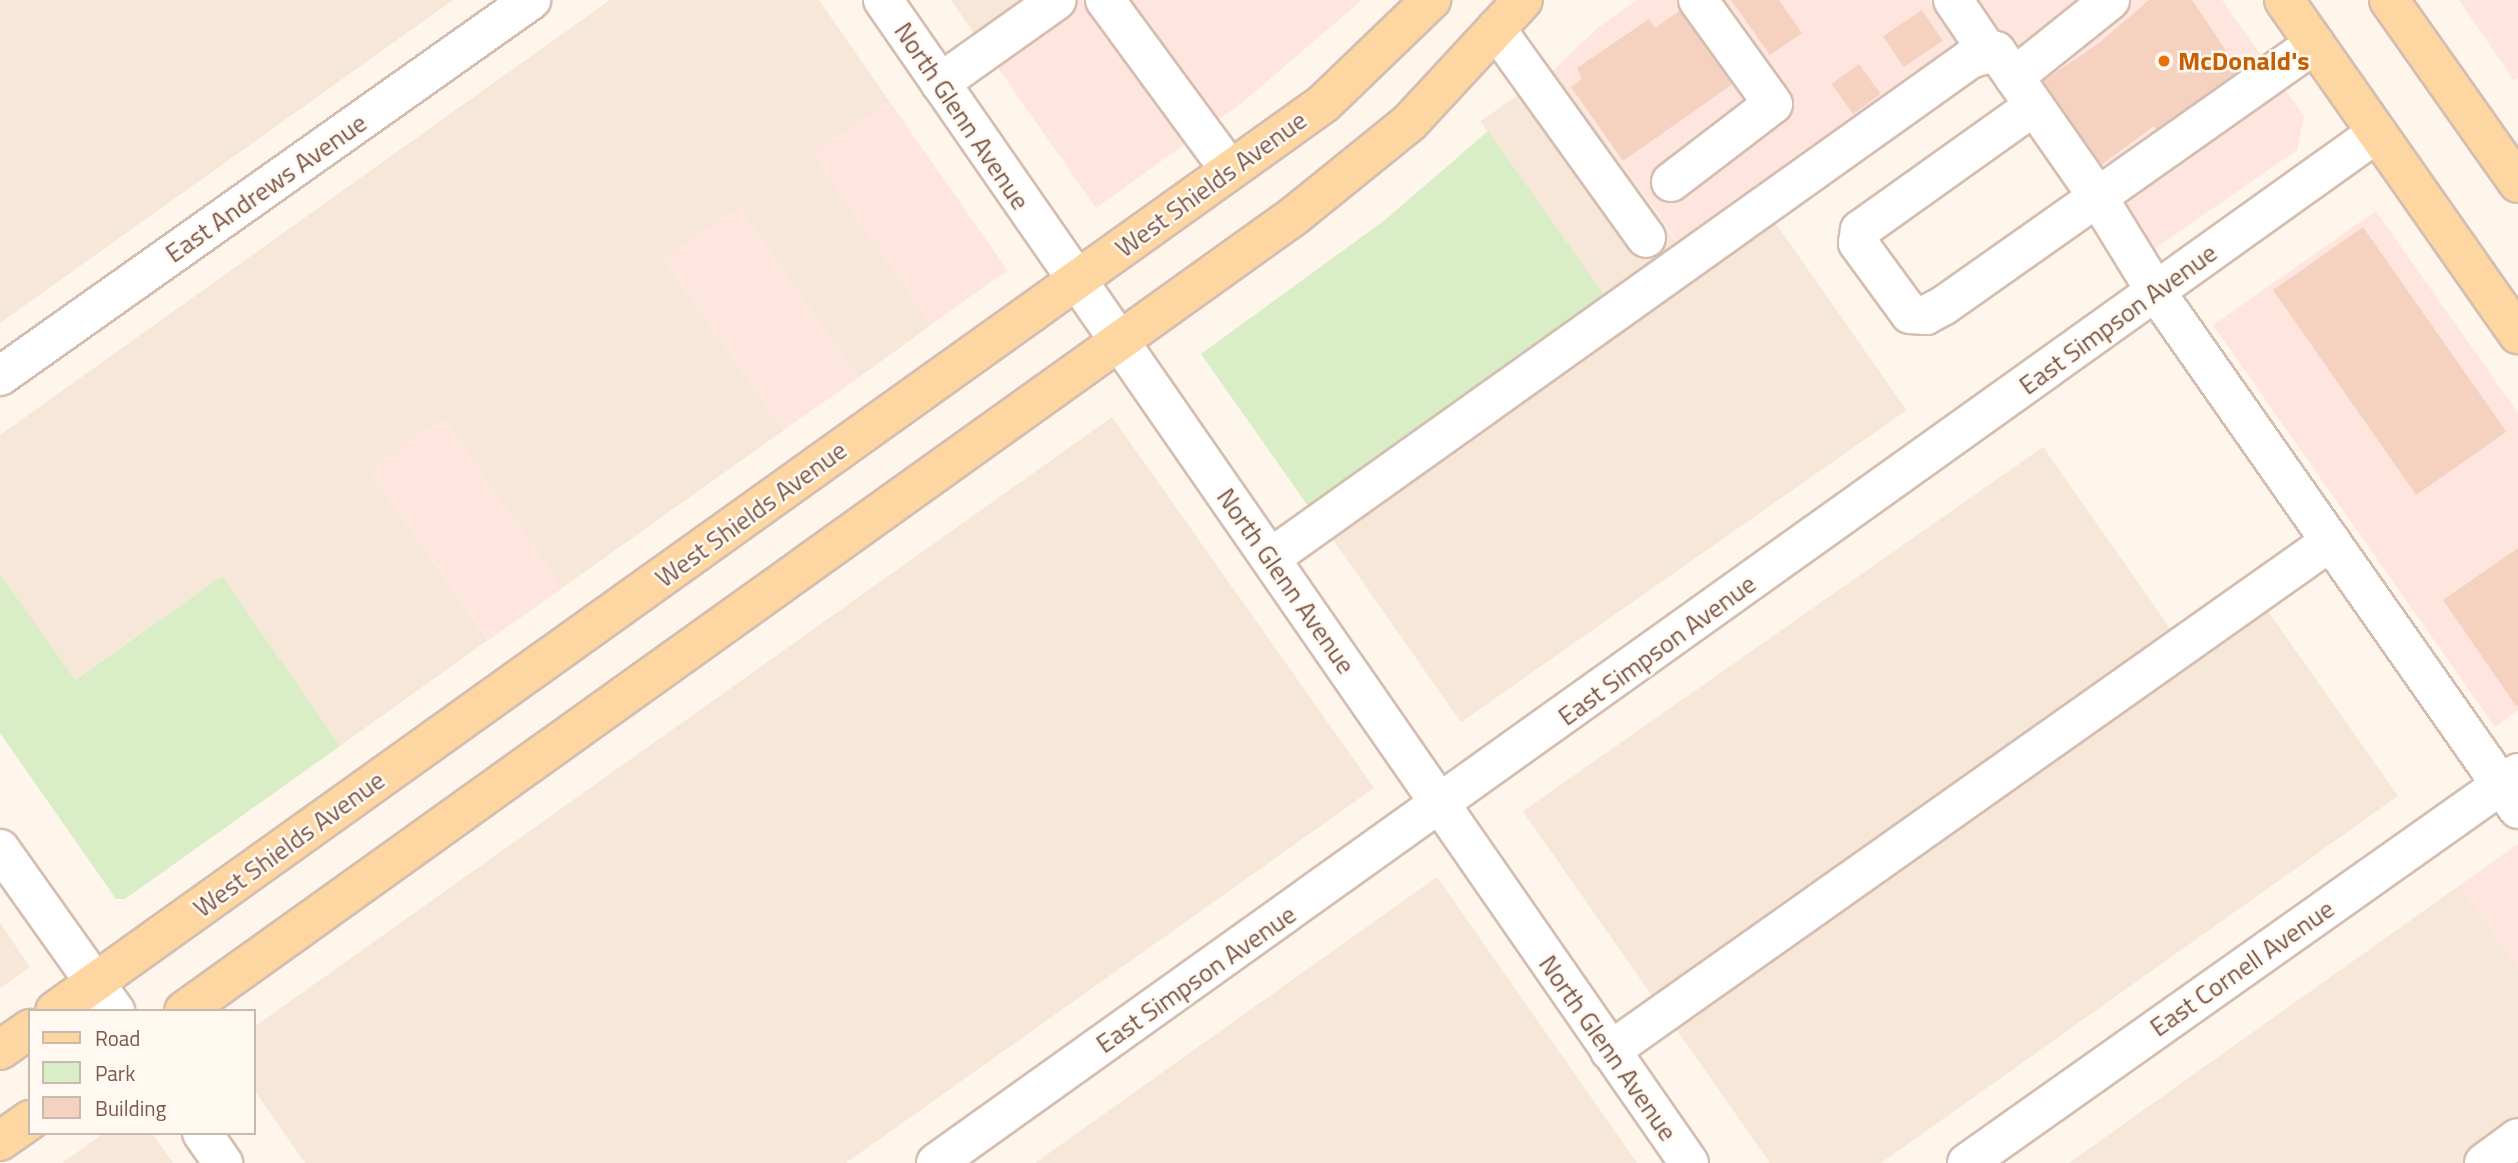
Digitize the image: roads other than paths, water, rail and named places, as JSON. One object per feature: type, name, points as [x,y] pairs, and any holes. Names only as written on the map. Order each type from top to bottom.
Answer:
[{"type":"main road","name":"West Shields Avenue","points":[[62,1009],[105,997],[1076,282],[1324,103],[1431,0]]},
{"type":"main road","points":[[187,1009],[1294,216],[1410,122],[1523,0]]},
{"type":"main road","points":[[2284,0],[2518,334]]},
{"type":"main road","points":[[2389,0],[2513,164]]},
{"type":"main road","points":[[0,1050],[28,1030]]},
{"type":"main road","points":[[0,1141],[28,1121]]},
{"type":"street","name":"East Andrews Avenue","points":[[0,376],[531,0]]},
{"type":"street","name":"North Glenn Avenue","points":[[883,0],[1116,342],[1272,557],[1438,807],[1689,1163]]},
{"type":"street","points":[[940,83],[1057,0]]},
{"type":"street","points":[[1105,0],[1230,170]]},
{"type":"street","points":[[1671,182],[1773,104],[1698,0]]},
{"type":"street","points":[[1953,0],[2098,196],[2156,292],[2512,789]]},
{"type":"street","points":[[2110,0],[2013,78],[1860,230],[1858,243],[1900,306],[1910,314],[1926,316],[2315,44]]},
{"type":"street","points":[[1496,29],[1646,239]]},
{"type":"street","points":[[1272,557],[1734,224],[1970,59],[2013,78]]},
{"type":"street","name":"East Simpson Avenue","points":[[936,1163],[1438,807],[2377,133]]},
{"type":"street","points":[[1610,1051],[2332,541]]},
{"type":"street","name":"East Cornell Avenue","points":[[1967,1163],[2512,789]]},
{"type":"street","points":[[0,849],[105,997]]},
{"type":"street","points":[[203,1135],[223,1163]]},
{"type":"street","points":[[2484,1163],[2518,1138]]},
{"type":"place","name":"McDonald's","points":[[2164,61]]}]
